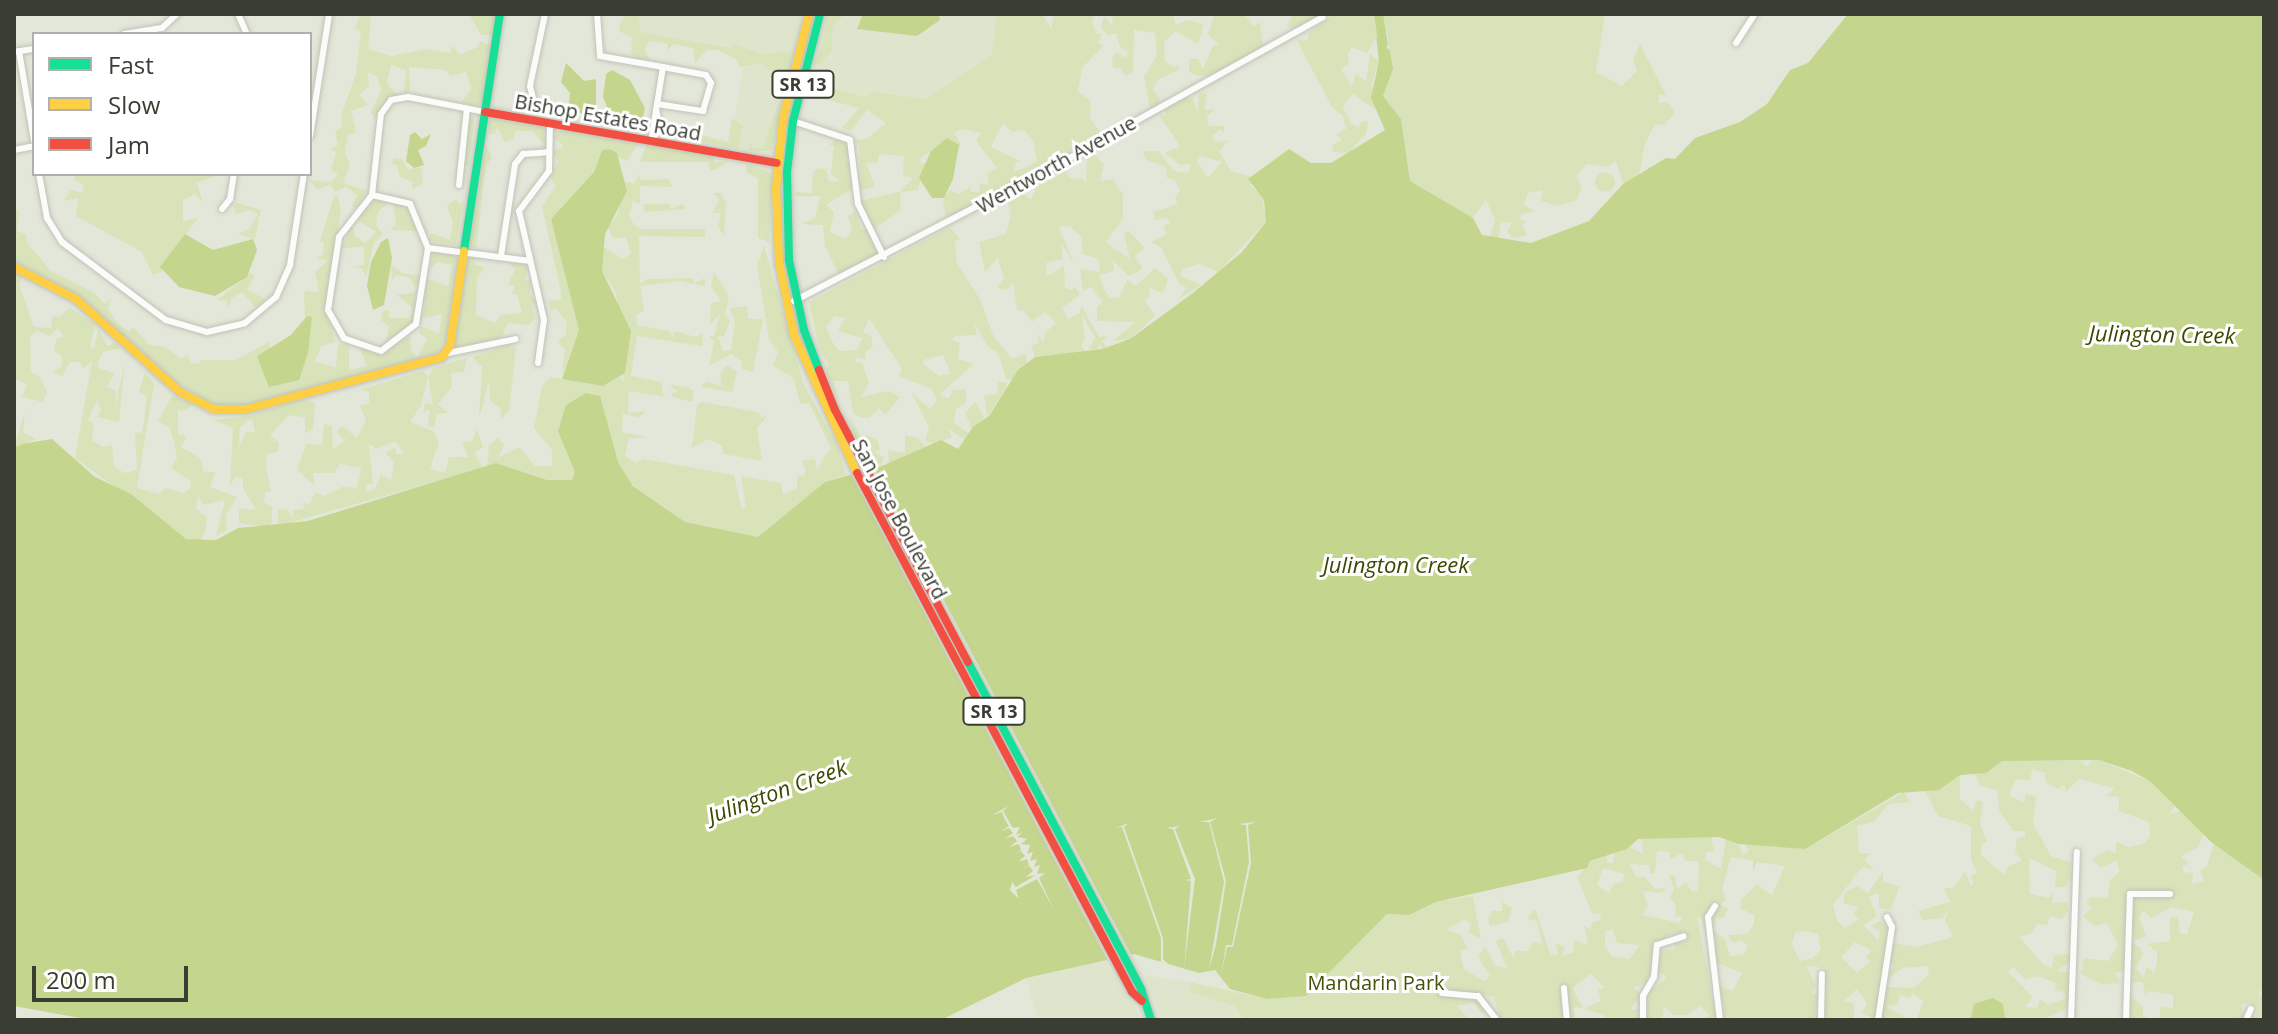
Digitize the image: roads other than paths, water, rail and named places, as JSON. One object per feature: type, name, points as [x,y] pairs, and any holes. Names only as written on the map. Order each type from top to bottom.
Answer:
[{"type":"main road","points":[[485,112],[500,14]]},
{"type":"main road","name":"San Jose Boulevard","points":[[809,14],[789,95],[777,163],[776,229],[786,304],[809,376],[1151,1020]]},
{"type":"main road","name":"San Jose Boulevard","points":[[818,14],[793,121],[786,218],[796,301],[820,377],[854,456]]},
{"type":"main road","points":[[789,95],[788,117],[793,121]]},
{"type":"main road","name":"Bishop Estates Road","points":[[448,353],[485,112],[777,163]]},
{"type":"main road","points":[[777,163],[783,168],[786,218]]},
{"type":"main road","points":[[14,267],[76,299],[180,392],[213,409],[247,409],[448,353]]},
{"type":"street","points":[[137,32],[162,28],[177,14]]},
{"type":"street","points":[[240,16],[250,14]]},
{"type":"street","points":[[312,123],[329,14]]},
{"type":"street","points":[[533,98],[530,86],[545,14]]},
{"type":"street","points":[[597,14],[597,54],[706,75],[711,83],[703,111],[657,107]]},
{"type":"street","points":[[1736,43],[1755,14]]},
{"type":"street","name":"Wentworth Avenue","points":[[786,304],[884,257],[1323,17]]},
{"type":"street","points":[[17,52],[32,133]]},
{"type":"street","points":[[651,142],[663,67]]},
{"type":"street","points":[[372,195],[410,204],[428,248],[411,330],[381,351],[341,335],[328,310],[337,243],[372,195],[381,114],[388,103],[408,97],[485,112]]},
{"type":"street","points":[[459,185],[467,108]]},
{"type":"street","points":[[793,121],[850,140],[858,204],[884,257]]},
{"type":"street","points":[[538,363],[544,320],[519,211],[546,178],[550,123]]},
{"type":"street","points":[[501,256],[515,164],[523,154],[549,152]]},
{"type":"street","points":[[39,176],[47,218],[62,242],[166,320],[207,332],[245,323],[276,297],[290,265],[304,176]]},
{"type":"street","points":[[222,209],[230,199],[234,176]]},
{"type":"street","points":[[428,248],[465,250],[530,261]]},
{"type":"street","points":[[448,353],[516,339]]},
{"type":"street","points":[[2071,1020],[2077,967],[2077,852]]},
{"type":"street","points":[[2126,1020],[2130,894],[2170,894]]},
{"type":"street","points":[[1715,906],[1708,917],[1720,1020]]},
{"type":"street","points":[[1878,1020],[1892,927],[1887,917]]},
{"type":"street","points":[[1643,1020],[1643,996],[1655,973],[1657,945],[1684,936]]},
{"type":"street","points":[[1821,1020],[1822,974]]},
{"type":"street","points":[[1564,988],[1567,1020]]},
{"type":"street","points":[[1442,993],[1478,996],[1497,1020]]},
{"type":"street","points":[[2246,1020],[2251,1009]]},
{"type":"water","points":[[863,14],[938,14],[940,20],[917,36],[857,29]]},
{"type":"water","name":"Julington Creek","points":[[1848,14],[2264,14],[2264,880],[2211,842],[2151,782],[2132,771],[2099,760],[2002,761],[1986,773],[1960,775],[1939,790],[1898,793],[1805,849],[1739,844],[1719,837],[1638,839],[1627,849],[1590,861],[1587,868],[1436,902],[1409,915],[1387,914],[1306,996],[1267,999],[1230,989],[1215,970],[1199,973],[1134,954],[1026,978],[941,1020],[91,1020],[14,1006],[14,448],[52,439],[95,477],[131,494],[186,539],[216,540],[238,528],[308,521],[496,463],[547,480],[572,480],[575,472],[558,431],[566,405],[586,393],[600,396],[618,462],[633,486],[685,522],[758,537],[825,482],[882,466],[941,440],[958,449],[973,427],[989,416],[1018,370],[1035,357],[1102,349],[1130,339],[1193,293],[1242,252],[1266,222],[1264,200],[1248,179],[1289,149],[1311,163],[1331,163],[1385,130],[1371,98],[1379,61],[1376,36],[1390,51],[1393,69],[1383,96],[1401,119],[1410,181],[1473,218],[1482,235],[1531,243],[1589,221],[1623,184],[1666,158],[1675,159],[1695,138],[1740,122],[1767,104],[1790,70],[1808,63]]},
{"type":"water","points":[[566,63],[584,81],[596,79],[596,116],[568,111],[570,93],[561,82]]},
{"type":"water","points":[[612,70],[630,80],[645,108],[642,122],[621,119],[608,109],[603,97],[606,74]]},
{"type":"water","points":[[415,132],[422,139],[431,134],[426,146],[418,150],[424,165],[414,168],[406,161],[410,135]]},
{"type":"water","points":[[947,138],[959,145],[953,179],[944,198],[932,198],[919,178],[931,151]]},
{"type":"water","points":[[610,149],[617,153],[627,191],[605,234],[602,271],[631,331],[625,373],[603,386],[562,379],[579,330],[551,219],[594,172],[602,150]]},
{"type":"water","points":[[185,234],[213,250],[253,239],[257,250],[247,277],[215,296],[179,287],[160,267]]},
{"type":"water","points":[[388,238],[392,258],[384,305],[373,310],[367,286],[371,262],[381,242]]},
{"type":"water","points":[[307,316],[312,317],[308,353],[299,380],[269,387],[257,356],[291,335]]},
{"type":"water","points":[[1993,998],[2003,1004],[2005,1019],[1971,1019],[1974,1004]]},
{"type":"waterway","points":[[1378,14],[1383,44]]},
{"type":"park label","name":"Mandarin Park","points":[[1376,982]]}]
